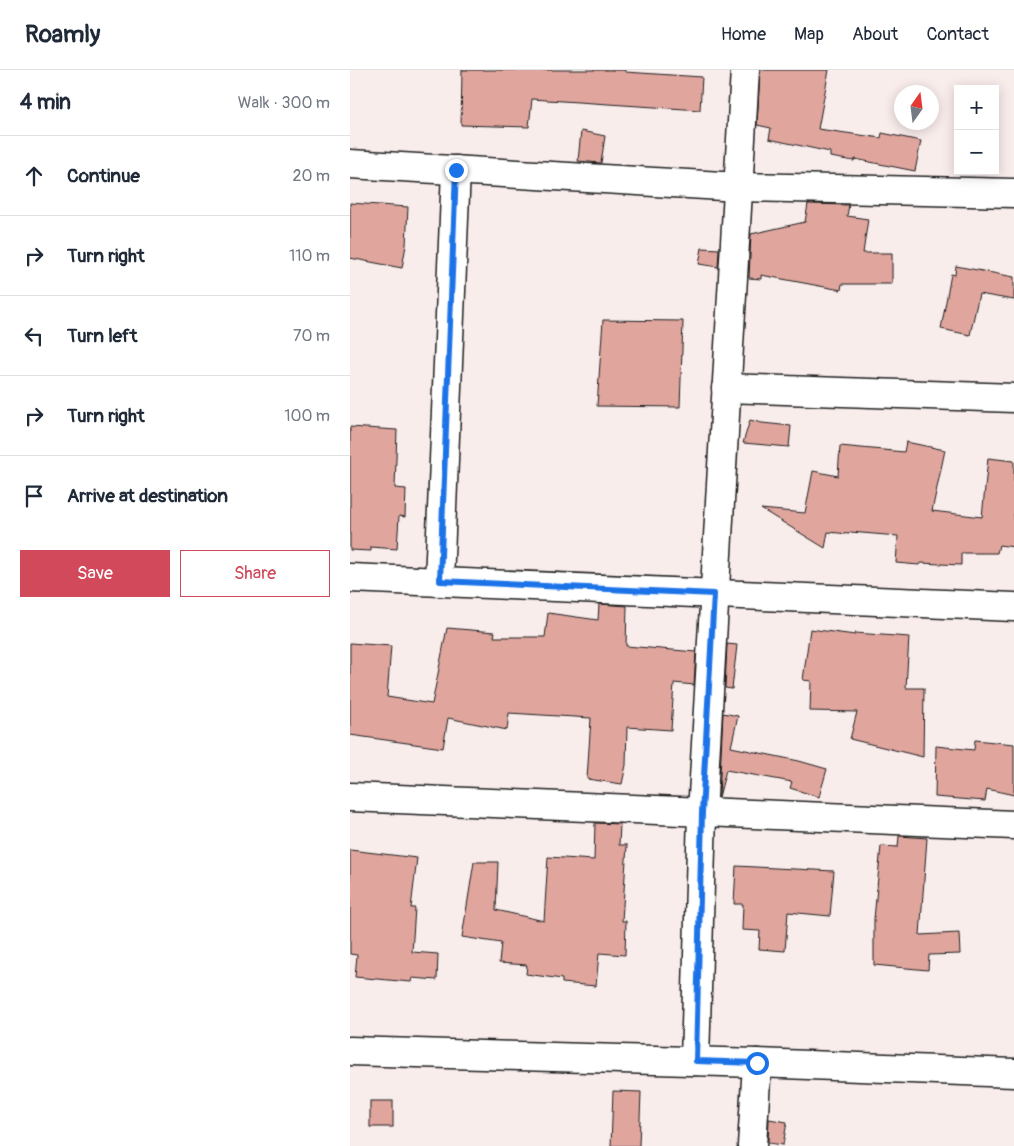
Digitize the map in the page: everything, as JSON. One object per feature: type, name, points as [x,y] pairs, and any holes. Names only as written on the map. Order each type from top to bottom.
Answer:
[{"type":"street","points":[[696,1061],[702,813],[745,70]]},
{"type":"street","points":[[350,164],[739,187],[1014,193]]},
{"type":"street","points":[[440,581],[456,170]]},
{"type":"street","points":[[726,388],[1014,398]]},
{"type":"street","points":[[350,578],[1014,607]]},
{"type":"street","points":[[350,797],[1014,825]]},
{"type":"street","points":[[350,1051],[1014,1073]]},
{"type":"street","points":[[752,1146],[757,1063]]},
{"type":"building","points":[[462,70],[625,70],[625,72],[702,77],[700,110],[532,99],[529,127],[461,125]]},
{"type":"building","points":[[760,70],[829,70],[818,129],[881,138],[882,133],[921,141],[915,171],[855,159],[854,161],[830,157],[830,152],[769,139],[771,128],[757,125]]},
{"type":"building","points":[[581,131],[605,136],[601,163],[578,161]]},
{"type":"building","points":[[350,203],[408,207],[406,245],[402,268],[350,258]]},
{"type":"building","points":[[808,204],[849,205],[847,216],[868,219],[863,253],[892,253],[892,284],[842,284],[841,290],[761,275],[761,279],[749,278],[751,234],[805,222]]},
{"type":"building","points":[[702,248],[719,249],[718,267],[699,264]]},
{"type":"building","points":[[956,266],[1014,277],[1014,300],[979,294],[970,335],[941,329],[951,274],[955,275]]},
{"type":"building","points":[[603,320],[683,321],[680,407],[597,406]]},
{"type":"building","points":[[750,420],[791,426],[789,447],[743,443]]},
{"type":"building","points":[[350,427],[397,430],[395,488],[406,489],[405,517],[399,516],[397,549],[371,547],[371,551],[350,550]]},
{"type":"building","points":[[906,442],[945,450],[932,511],[982,517],[988,458],[1014,461],[1014,547],[999,545],[997,553],[961,553],[961,565],[896,563],[898,536],[828,532],[825,548],[761,509],[805,513],[813,471],[838,476],[840,446],[904,452]]},
{"type":"building","points":[[599,604],[627,606],[626,646],[696,652],[694,685],[674,683],[671,730],[627,727],[626,765],[622,784],[587,779],[591,718],[509,713],[507,730],[448,718],[443,748],[350,735],[350,643],[391,646],[387,697],[432,704],[447,628],[495,632],[494,637],[545,637],[548,613],[598,620]]},
{"type":"building","points":[[810,629],[855,635],[855,633],[909,637],[906,688],[924,688],[923,757],[850,739],[857,712],[810,711],[811,681],[803,680]]},
{"type":"building","points":[[727,644],[737,645],[732,689],[725,688]]},
{"type":"building","points":[[723,713],[738,716],[731,747],[799,761],[827,769],[819,797],[790,788],[792,782],[726,770],[719,797]]},
{"type":"building","points":[[975,740],[1014,744],[1014,795],[987,789],[985,801],[935,797],[936,746],[974,750]]},
{"type":"building","points":[[595,823],[620,824],[619,845],[627,845],[622,921],[626,921],[625,955],[599,953],[596,986],[562,983],[562,979],[526,974],[527,965],[499,963],[501,943],[462,937],[474,862],[498,862],[496,910],[544,921],[548,857],[594,860]]},
{"type":"building","points":[[899,836],[927,838],[920,935],[959,933],[960,954],[929,955],[928,970],[874,965],[874,919],[881,846],[898,847]]},
{"type":"building","points":[[350,850],[417,858],[411,908],[415,908],[412,952],[438,954],[437,980],[412,978],[411,982],[355,977],[357,955],[350,954]]},
{"type":"building","points":[[736,866],[834,871],[830,916],[788,912],[785,951],[759,949],[760,931],[742,930],[743,904],[734,904]]},
{"type":"building","points":[[613,1091],[641,1092],[639,1146],[611,1146]]},
{"type":"building","points":[[370,1101],[393,1101],[393,1127],[370,1127]]},
{"type":"building","points":[[769,1119],[787,1122],[783,1145],[768,1143]]},
{"type":"route","points":[[456,170],[440,581],[714,594],[702,813],[696,1061],[757,1063]]}]
